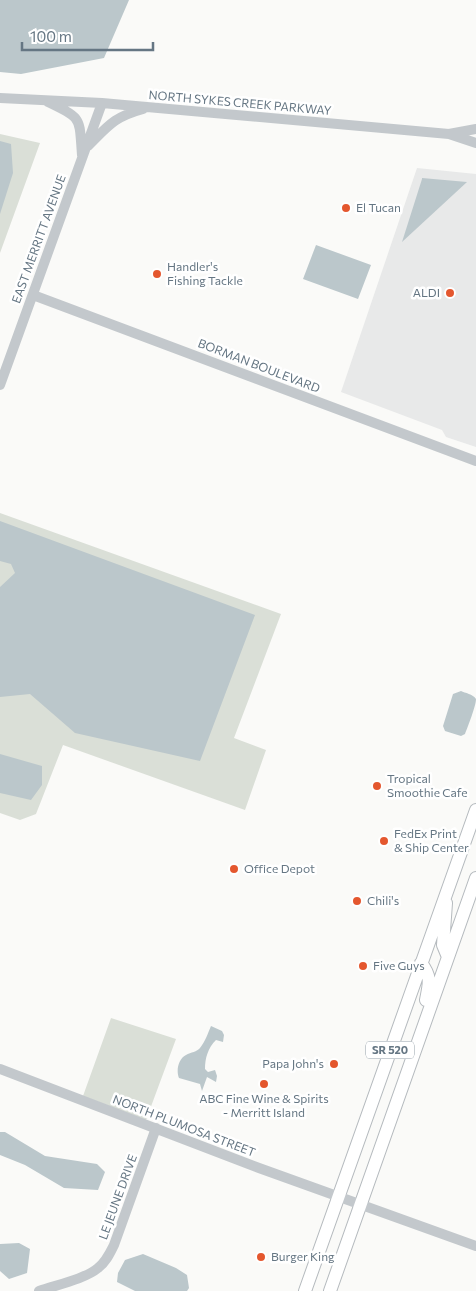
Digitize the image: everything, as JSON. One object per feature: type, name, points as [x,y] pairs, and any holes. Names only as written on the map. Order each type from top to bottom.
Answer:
[{"type":"main road","name":"SR 520","points":[[305,1291],[476,810]]},
{"type":"main road","name":"SR 520","points":[[330,1291],[476,878]]},
{"type":"main road","points":[[446,893],[446,921],[442,936],[443,945],[448,957]]},
{"type":"main road","points":[[421,963],[428,972],[429,984],[422,1032]]},
{"type":"street","name":"NORTH SYKES CREEK PARKWAY","points":[[0,98],[102,102],[449,134],[476,129]]},
{"type":"street","points":[[45,100],[76,118],[79,123],[84,153]]},
{"type":"street","name":"EAST MERRITT AVENUE","points":[[0,385],[102,102]]},
{"type":"street","points":[[84,153],[113,121],[126,114],[151,107]]},
{"type":"street","points":[[449,134],[476,143]]},
{"type":"street","name":"BORMAN BOULEVARD","points":[[33,295],[476,461]]},
{"type":"street","name":"NORTH PLUMOSA STREET","points":[[0,1069],[259,1168],[476,1246]]},
{"type":"street","name":"LE JEUNE DRIVE","points":[[40,1291],[98,1269],[106,1260],[114,1245],[156,1128]]},
{"type":"shaded area","points":[[0,0],[129,0],[104,58],[21,74],[0,72]]},
{"type":"shaded area","points":[[0,134],[40,143],[0,253]]},
{"type":"shaded area","points":[[0,141],[11,144],[13,173],[0,214]]},
{"type":"shaded area","points":[[417,168],[476,174],[476,447],[446,437],[442,430],[341,392]]},
{"type":"shaded area","points":[[422,179],[467,182],[402,242]]},
{"type":"shaded area","points":[[316,245],[371,265],[358,299],[303,279]]},
{"type":"shaded area","points":[[0,513],[281,614],[234,738],[266,750],[245,810],[63,745],[36,814],[20,820],[0,813]]},
{"type":"shaded area","points":[[0,521],[255,615],[200,761],[75,733],[30,694],[0,697],[0,587],[15,573],[11,564],[0,561]]},
{"type":"shaded area","points":[[461,691],[476,699],[465,734],[461,736],[445,731],[443,726],[453,694]]},
{"type":"shaded area","points":[[0,754],[42,766],[42,785],[31,800],[0,793]]},
{"type":"shaded area","points":[[111,1018],[176,1039],[146,1120],[83,1096]]},
{"type":"shaded area","points":[[211,1026],[222,1031],[224,1035],[223,1042],[216,1040],[211,1046],[206,1061],[205,1069],[208,1072],[215,1070],[216,1082],[207,1077],[202,1091],[200,1084],[179,1078],[178,1069],[179,1062],[183,1057],[200,1048]]},
{"type":"shaded area","points":[[0,1132],[5,1132],[45,1156],[97,1164],[105,1172],[98,1190],[64,1188],[25,1165],[0,1155]]},
{"type":"shaded area","points":[[19,1243],[30,1249],[27,1273],[9,1279],[0,1271],[0,1244]]},
{"type":"shaded area","points":[[143,1254],[176,1268],[187,1275],[189,1288],[187,1291],[135,1291],[117,1282],[118,1273],[125,1260]]},
{"type":"place","name":"El Tucan","points":[[346,208]]},
{"type":"place","name":"Handler's Fishing Tackle","points":[[157,274]]},
{"type":"place","name":"ALDI","points":[[450,293]]},
{"type":"place","name":"Tropical Smoothie Cafe","points":[[377,786]]},
{"type":"place","name":"FedEx Print & Ship Center","points":[[384,841]]},
{"type":"place","name":"Office Depot","points":[[234,869]]},
{"type":"place","name":"Chili's","points":[[357,901]]},
{"type":"place","name":"Five Guys","points":[[363,966]]},
{"type":"place","name":"Papa John's","points":[[334,1064]]},
{"type":"place","name":"ABC Fine Wine & Spirits - Merritt Island","points":[[264,1084]]},
{"type":"place","name":"Burger King","points":[[261,1257]]}]
